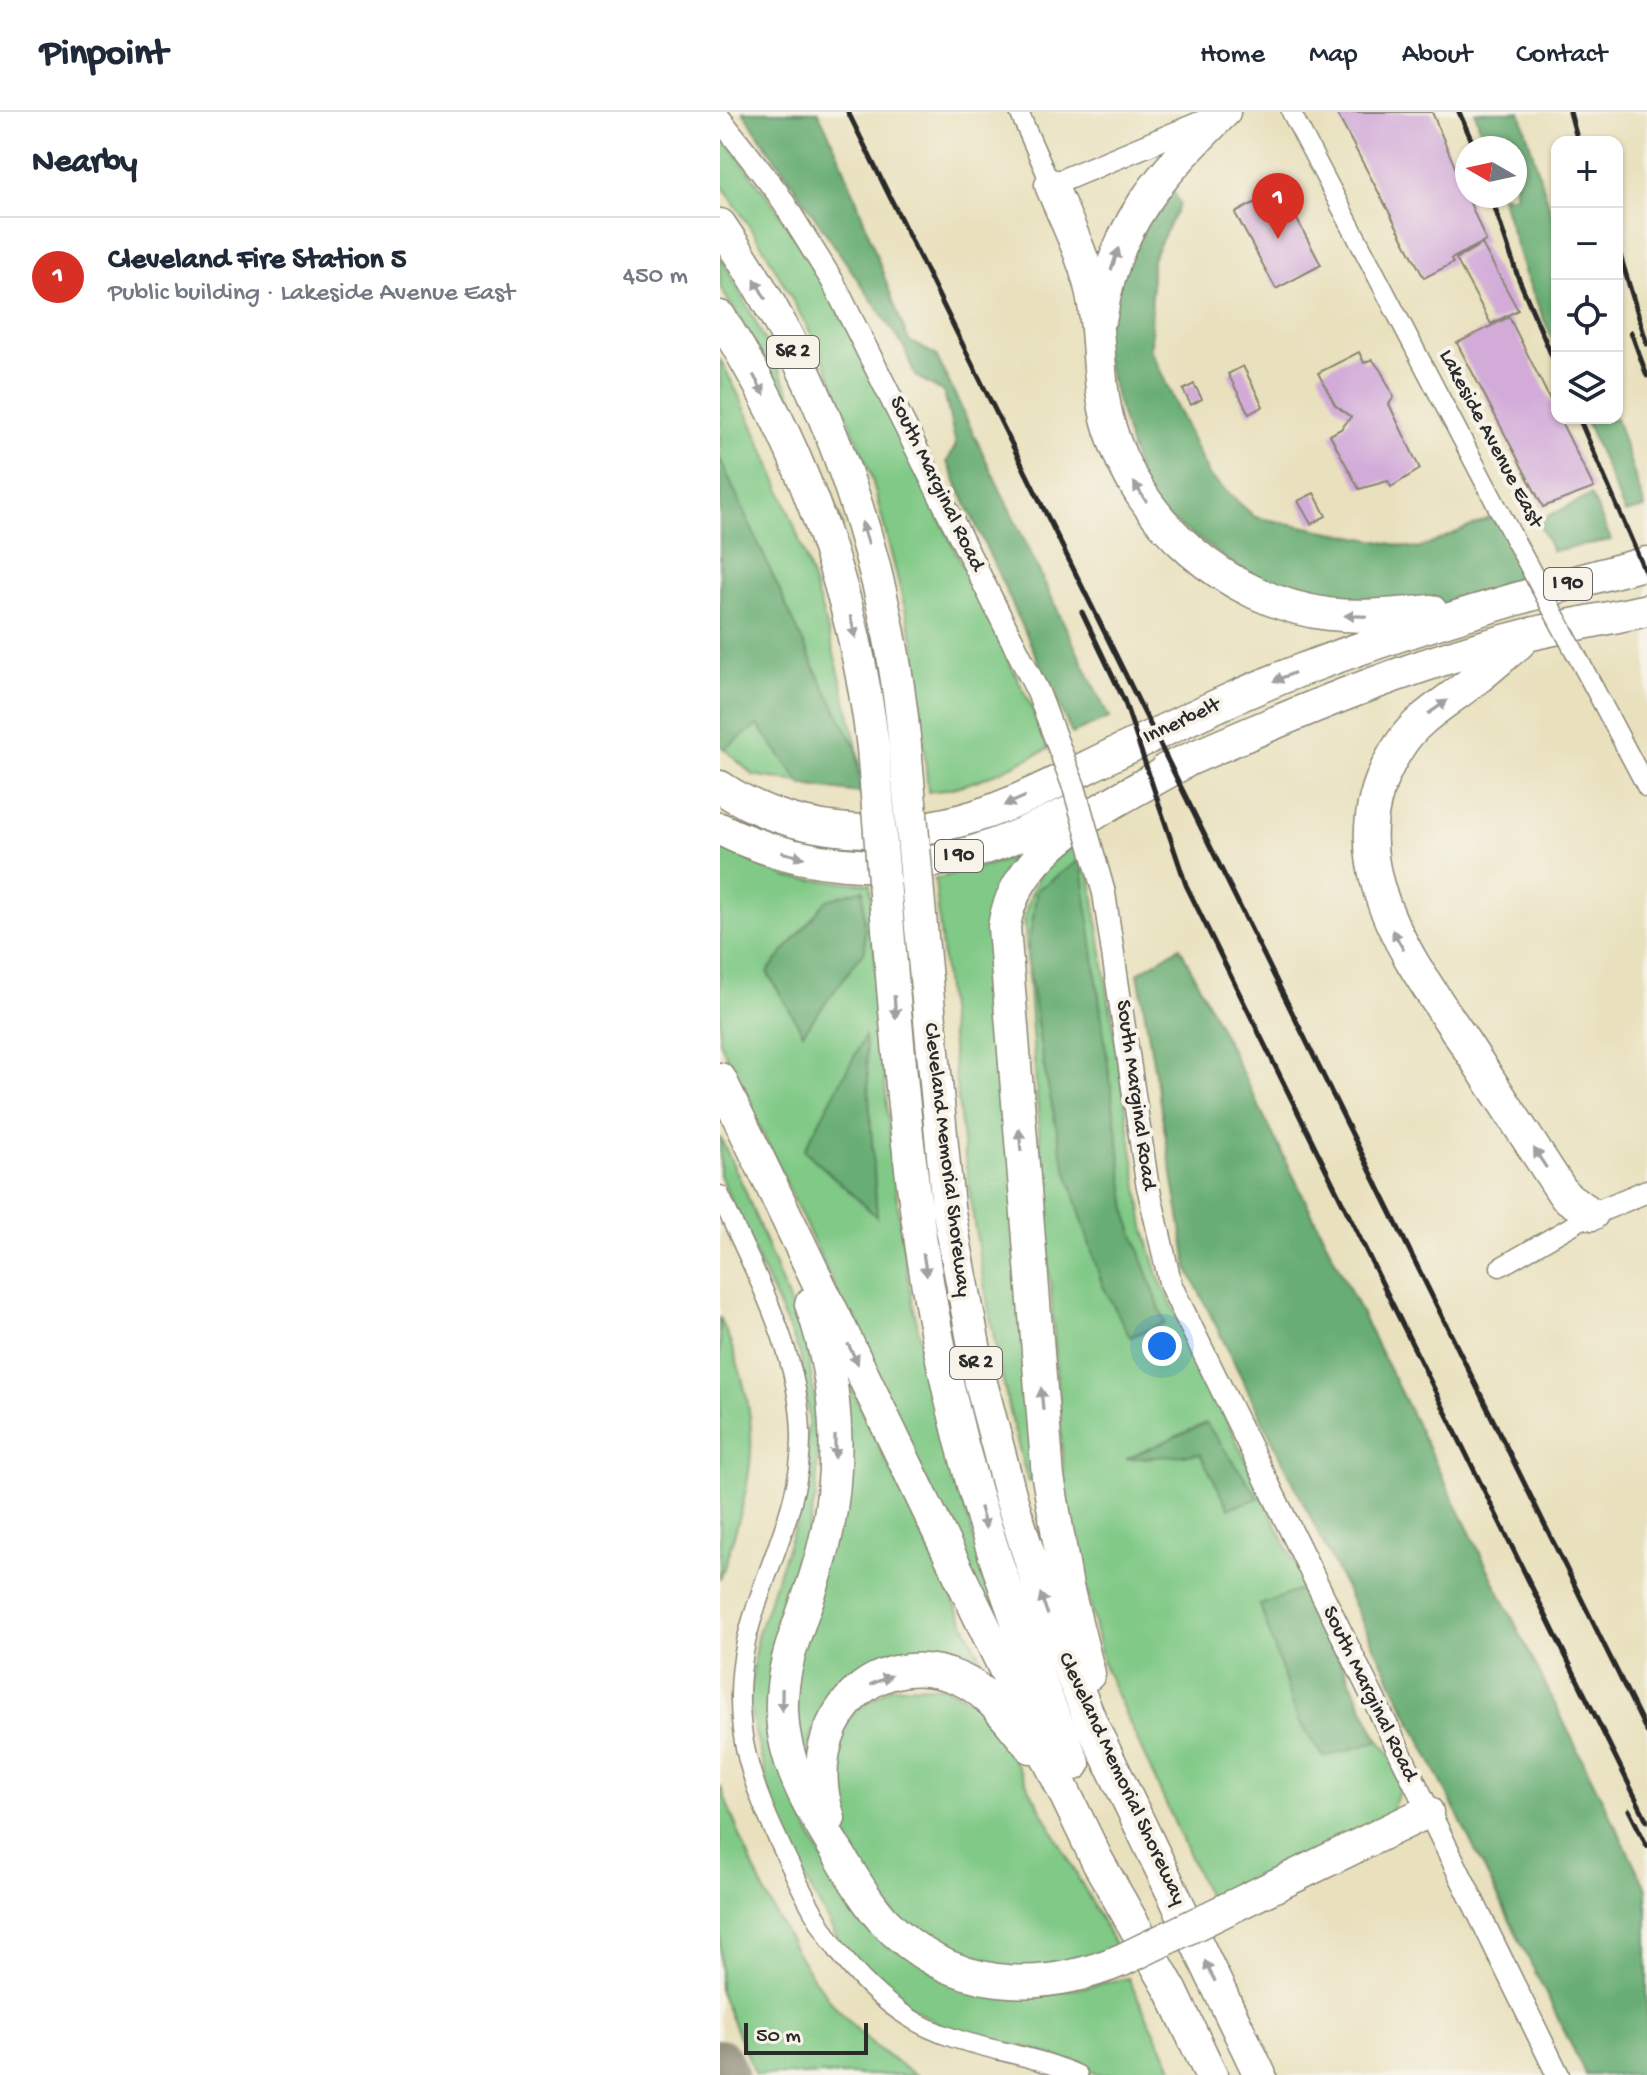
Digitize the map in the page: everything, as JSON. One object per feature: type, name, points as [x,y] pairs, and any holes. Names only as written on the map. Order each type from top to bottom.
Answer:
[{"type":"highway","points":[[1098,335],[1109,276],[1135,214],[1169,167],[1224,112]]},
{"type":"highway","points":[[1051,185],[1086,269],[1098,335],[1105,409],[1126,469],[1172,533],[1214,569],[1276,601],[1325,614],[1372,616],[1490,606]]},
{"type":"highway","name":"Cleveland Memorial Shoreway","points":[[720,225],[756,282],[800,364],[845,473],[888,620],[889,747],[921,927],[946,1192],[981,1383],[1011,1498],[1047,1613],[1118,1778],[1260,2075]]},
{"type":"highway","points":[[720,317],[767,400],[826,539],[889,747],[888,929],[904,1109],[919,1228],[940,1349],[969,1467],[1022,1639],[1172,1992],[1211,2075]]},
{"type":"highway","name":"Innerbelt","points":[[720,787],[781,816],[837,829],[895,830],[953,822],[1011,803],[1278,679],[1402,633],[1647,563]]},
{"type":"highway","name":"Innerbelt","points":[[720,829],[759,846],[817,861],[868,865],[925,862],[998,843],[1357,690],[1529,634],[1647,610]]},
{"type":"highway","points":[[1529,634],[1427,715],[1400,745],[1388,764],[1377,797],[1372,833],[1373,869],[1380,901],[1401,946],[1565,1196],[1592,1214]]},
{"type":"highway","points":[[1118,1778],[1067,1587],[1048,1477],[1004,927],[1014,889],[1039,855],[1065,835],[1186,761]]},
{"type":"highway","points":[[720,1079],[1098,1862],[1172,1992]]},
{"type":"highway","points":[[770,1183],[826,1353],[835,1438],[826,1537],[783,1679],[784,1738],[809,1805],[874,1909],[903,1938],[937,1961],[999,1981],[1042,1982],[1085,1974],[1122,1960],[1427,1812]]},
{"type":"highway","points":[[850,1871],[824,1803],[820,1755],[837,1714],[872,1683],[913,1671],[938,1672],[961,1680],[993,1703],[1059,1780]]},
{"type":"highway","points":[[1244,2041],[1269,2075]]},
{"type":"street","points":[[1019,112],[1051,185],[1224,112]]},
{"type":"street","name":"Lakeside Avenue East","points":[[1291,112],[1647,788]]},
{"type":"street","name":"South Marginal Road","points":[[720,119],[777,192],[833,282],[1038,692],[1074,787],[1104,893],[1147,1182],[1171,1286],[1558,2075]]},
{"type":"street","points":[[1500,1267],[1592,1214],[1647,1191]]},
{"type":"street","points":[[720,1195],[789,1360],[800,1415],[801,1450],[796,1488],[750,1628],[741,1678],[741,1734],[750,1775],[763,1812],[824,1934],[878,1996],[945,2037],[1078,2075]]},
{"type":"green space","points":[[743,112],[818,112],[844,168],[909,341],[936,355],[1109,718],[1072,734],[947,462],[956,445],[944,392],[915,376],[904,347]]},
{"type":"green space","points":[[1475,112],[1520,112],[1551,213],[1551,337],[1525,274],[1505,208],[1527,208],[1527,136],[1482,136]]},
{"type":"green space","points":[[720,133],[776,208],[834,301],[1030,704],[1048,749],[975,781],[928,792],[916,651],[870,471],[819,348],[765,250],[720,182]]},
{"type":"green space","points":[[1164,173],[1180,204],[1152,259],[1151,351],[1209,476],[1255,517],[1418,549],[1501,513],[1540,587],[1490,606],[1293,606],[1147,503],[1098,335]]},
{"type":"green space","points":[[720,255],[788,388],[843,527],[836,530],[766,363],[720,287]]},
{"type":"green space","points":[[720,359],[756,433],[801,544],[836,661],[856,742],[864,792],[753,775],[720,745]]},
{"type":"green space","points":[[1588,424],[1618,424],[1645,508],[1625,513]]},
{"type":"green space","points":[[720,459],[816,671],[856,748],[860,793],[802,785],[758,725],[724,749],[720,745]]},
{"type":"green space","points":[[1591,495],[1611,540],[1552,551],[1538,521]]},
{"type":"green space","points":[[1079,845],[1090,874],[1144,1227],[1159,1278],[1379,1741],[1399,1770],[1400,1788],[1387,1820],[1211,1904],[1103,1664],[1065,1490],[1024,917],[1041,873],[1056,858]]},
{"type":"green space","points":[[720,847],[789,878],[870,884],[882,1050],[906,1265],[938,1411],[994,1603],[983,1604],[720,1042]]},
{"type":"green space","points":[[1020,856],[1008,872],[995,904],[1036,1478],[1028,1482],[993,1333],[968,1183],[935,879]]},
{"type":"green space","points":[[1081,859],[1128,1218],[1165,1323],[1130,1337],[1102,1284],[1062,1155],[1043,1062],[1027,956],[1037,890]]},
{"type":"green space","points":[[863,889],[865,950],[803,1033],[767,972],[827,900]]},
{"type":"green space","points":[[1180,947],[1647,1890],[1647,2075],[1586,2075],[1188,1269],[1138,973]]},
{"type":"green space","points":[[865,1036],[877,1217],[804,1150]]},
{"type":"green space","points":[[720,1137],[745,1190],[806,1345],[819,1422],[816,1496],[787,1617],[802,1817],[834,1882],[871,1926],[936,1973],[982,1993],[1074,1989],[1128,1978],[1176,2075],[1098,2075],[1072,2062],[1028,2048],[945,2028],[916,2011],[874,1982],[841,1945],[779,1831],[748,1703],[757,1636],[798,1516],[809,1418],[800,1354],[720,1176]]},
{"type":"green space","points":[[720,1317],[745,1389],[751,1449],[742,1508],[720,1580]]},
{"type":"green space","points":[[848,1381],[993,1683],[948,1659],[926,1660],[820,1715],[810,1736],[809,1776],[803,1778],[793,1681],[841,1382]]},
{"type":"green space","points":[[1206,1423],[1259,1498],[1229,1508],[1200,1454],[1126,1459]]},
{"type":"green space","points":[[1305,1588],[1379,1741],[1324,1757],[1298,1720],[1260,1605]]},
{"type":"green space","points":[[944,1686],[973,1702],[999,1733],[1118,1950],[1074,1967],[994,1970],[909,1936],[859,1865],[834,1811],[835,1739],[850,1715],[891,1687]]},
{"type":"green space","points":[[720,1785],[773,1909],[794,1949],[819,1986],[847,2020],[880,2050],[917,2075],[755,2075],[720,1992]]},
{"type":"building","points":[[1336,112],[1432,112],[1455,167],[1455,208],[1472,208],[1486,241],[1451,259],[1453,263],[1424,278]]},
{"type":"building","points":[[1281,189],[1321,265],[1276,289],[1235,213]]},
{"type":"building","points":[[1482,244],[1518,310],[1491,324],[1456,259]]},
{"type":"building","points":[[1509,317],[1551,401],[1551,424],[1562,424],[1594,488],[1543,507],[1457,343]]},
{"type":"building","points":[[1359,352],[1364,363],[1372,359],[1381,371],[1394,397],[1389,404],[1420,469],[1391,487],[1388,481],[1359,489],[1330,435],[1341,429],[1351,417],[1335,405],[1318,373]]},
{"type":"building","points":[[1243,366],[1263,406],[1249,414],[1228,374]]},
{"type":"building","points":[[1194,384],[1202,399],[1191,405],[1183,390]]},
{"type":"building","points":[[1314,493],[1326,516],[1311,524],[1298,501]]},
{"type":"taxiway","points":[[720,2061],[726,2075]]},
{"type":"railway","points":[[848,112],[1647,1732]]},
{"type":"railway","points":[[1459,112],[1470,136]]},
{"type":"railway","points":[[1570,112],[1576,136]]},
{"type":"railway","points":[[1495,208],[1518,277],[1551,354]]},
{"type":"railway","points":[[1623,265],[1647,344]]},
{"type":"railway","points":[[1631,332],[1647,376]]},
{"type":"railway","points":[[1582,424],[1647,576]]},
{"type":"railway","points":[[1082,612],[1124,700],[1186,885],[1647,1821]]},
{"type":"railway","points":[[1629,1810],[1647,1846]]},
{"type":"place","name":"Cleveland Fire Station 5","points":[[1278,239]]}]
